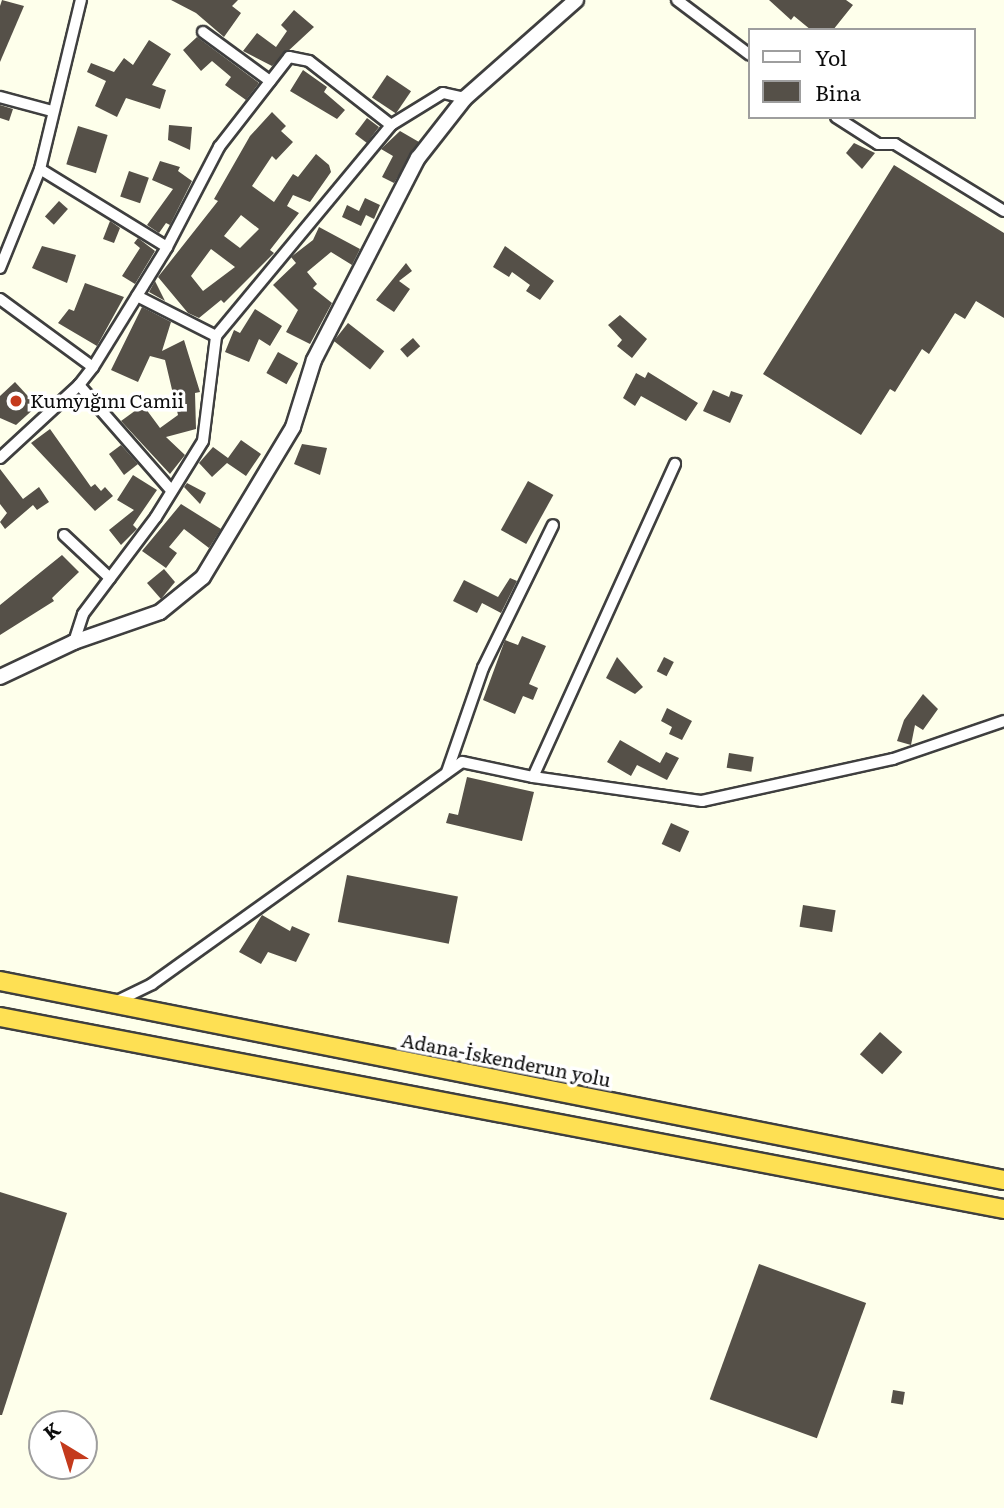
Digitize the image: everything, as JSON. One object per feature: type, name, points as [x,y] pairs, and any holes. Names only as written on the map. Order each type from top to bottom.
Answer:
[{"type":"highway","name":"Adana-İskenderun yolu","points":[[0,981],[1004,1180]]},
{"type":"highway","points":[[0,1017],[1004,1209]]},
{"type":"street","points":[[0,268],[40,169],[81,0]]},
{"type":"street","points":[[0,677],[74,642],[160,612],[203,577],[293,427],[314,360],[418,158],[465,98],[576,0]]},
{"type":"street","points":[[677,0],[748,53]]},
{"type":"street","points":[[203,32],[270,81]]},
{"type":"street","points":[[0,458],[79,385],[93,367],[167,247],[219,147],[289,57],[309,61],[391,125]]},
{"type":"street","points":[[74,642],[83,614],[156,517],[170,490],[204,440],[216,336],[391,125],[443,93],[465,98]]},
{"type":"street","points":[[0,97],[52,111]]},
{"type":"street","points":[[839,119],[878,144],[895,144],[1004,211]]},
{"type":"street","points":[[40,169],[167,247]]},
{"type":"street","points":[[137,296],[216,336]]},
{"type":"street","points":[[0,299],[93,367]]},
{"type":"street","points":[[79,385],[170,490]]},
{"type":"street","points":[[533,777],[675,464]]},
{"type":"street","points":[[447,772],[483,668],[553,525]]},
{"type":"street","points":[[64,535],[110,578]]},
{"type":"street","points":[[113,1004],[152,984],[462,762],[533,777],[702,801],[893,759],[1004,721]]},
{"type":"building","points":[[2,0],[24,6],[0,62],[0,6]]},
{"type":"building","points":[[171,0],[238,0],[232,6],[241,13],[224,37],[196,13]]},
{"type":"building","points":[[769,0],[846,0],[853,5],[835,28],[809,28],[794,16],[791,20]]},
{"type":"building","points":[[294,10],[314,27],[272,66],[243,51],[257,33],[276,47],[287,31],[281,25]]},
{"type":"building","points":[[197,37],[259,83],[246,100],[225,85],[231,77],[212,61],[201,71],[183,50]]},
{"type":"building","points":[[149,40],[171,54],[152,85],[166,90],[160,109],[126,98],[117,117],[95,106],[106,81],[87,72],[91,63],[114,72],[124,58],[133,65]]},
{"type":"building","points":[[303,70],[327,87],[324,92],[345,110],[337,119],[290,91]]},
{"type":"building","points":[[387,75],[411,91],[396,114],[372,97]]},
{"type":"building","points":[[0,105],[13,109],[9,121],[0,118]]},
{"type":"building","points":[[272,112],[286,126],[281,131],[293,142],[276,160],[272,156],[252,186],[274,202],[293,174],[298,177],[316,154],[329,165],[331,172],[310,202],[293,195],[287,206],[299,213],[270,250],[274,253],[224,303],[221,300],[199,318],[188,313],[158,277],[218,201],[214,199],[250,136]],"holes":[[[241,215],[259,229],[240,248],[224,236]],[[211,249],[235,267],[203,291],[191,276]]]},
{"type":"building","points":[[367,118],[379,127],[367,143],[355,134]]},
{"type":"building","points":[[169,125],[192,127],[190,150],[168,140]]},
{"type":"building","points":[[78,126],[108,135],[96,173],[66,164]]},
{"type":"building","points":[[400,131],[419,142],[394,183],[382,177],[393,156],[381,149]]},
{"type":"building","points":[[854,143],[875,153],[862,169],[846,153]]},
{"type":"building","points":[[160,161],[180,167],[178,171],[192,181],[170,225],[166,223],[159,233],[147,225],[173,189],[152,180]]},
{"type":"building","points":[[894,165],[1004,233],[1004,318],[976,301],[965,319],[955,313],[929,354],[922,349],[895,392],[890,389],[861,435],[763,374]]},
{"type":"building","points":[[129,171],[149,178],[140,203],[120,197]]},
{"type":"building","points":[[365,198],[380,205],[374,219],[366,215],[361,226],[342,217],[347,205],[359,211]]},
{"type":"building","points":[[59,201],[68,209],[54,225],[45,217]]},
{"type":"building","points":[[110,221],[120,228],[114,243],[103,239]]},
{"type":"building","points":[[319,227],[360,249],[352,265],[331,252],[307,272],[317,284],[313,288],[332,303],[310,344],[286,332],[298,310],[273,285],[296,263],[291,257],[313,240]]},
{"type":"building","points":[[138,238],[155,251],[135,284],[122,276],[140,248],[134,243]]},
{"type":"building","points":[[42,246],[76,255],[67,283],[32,268]]},
{"type":"building","points":[[505,246],[554,281],[540,300],[526,291],[530,285],[512,272],[509,277],[493,267]]},
{"type":"building","points":[[406,263],[412,271],[399,281],[410,289],[394,312],[376,300]]},
{"type":"building","points":[[155,281],[165,301],[149,292]]},
{"type":"building","points":[[85,283],[124,297],[97,346],[58,323],[69,309],[74,311]]},
{"type":"building","points":[[142,307],[171,322],[162,351],[184,340],[200,392],[195,393],[196,429],[166,437],[185,455],[170,474],[121,421],[143,405],[160,428],[178,415],[165,360],[150,356],[138,382],[111,370]]},
{"type":"building","points":[[255,309],[282,326],[270,346],[259,339],[249,362],[225,352],[234,330],[240,333]]},
{"type":"building","points":[[620,315],[647,339],[632,358],[617,346],[622,340],[608,325]]},
{"type":"building","points":[[348,323],[384,351],[370,369],[334,341]]},
{"type":"building","points":[[413,338],[420,346],[407,357],[400,349]]},
{"type":"building","points":[[278,352],[298,363],[286,384],[266,373]]},
{"type":"building","points":[[648,372],[698,403],[686,421],[641,396],[635,406],[623,398],[636,373],[645,378]]},
{"type":"building","name":"Kumyığını Camii","points":[[15,382],[37,406],[16,425],[0,418],[0,396]]},
{"type":"building","points":[[713,390],[729,397],[731,391],[743,395],[730,423],[703,411]]},
{"type":"building","points":[[50,429],[91,487],[95,484],[101,491],[105,487],[113,496],[95,511],[31,443]]},
{"type":"building","points":[[241,440],[261,454],[246,476],[227,463],[212,477],[199,463],[213,447],[228,458]]},
{"type":"building","points":[[302,444],[327,448],[320,475],[294,464]]},
{"type":"building","points":[[121,445],[138,464],[124,475],[109,454]]},
{"type":"building","points":[[0,469],[23,499],[39,487],[49,502],[37,510],[33,505],[5,529],[0,522],[7,513],[0,504]]},
{"type":"building","points":[[133,475],[157,490],[133,525],[137,529],[121,545],[109,530],[134,510],[117,500]]},
{"type":"building","points":[[528,481],[553,495],[526,544],[501,530]]},
{"type":"building","points":[[187,483],[206,493],[200,504],[184,487]]},
{"type":"building","points":[[181,504],[221,529],[209,548],[184,529],[169,547],[177,553],[166,568],[142,551]]},
{"type":"building","points":[[62,555],[79,572],[52,598],[54,601],[0,635],[0,605]]},
{"type":"building","points":[[164,569],[175,582],[161,599],[147,583]]},
{"type":"building","points":[[510,578],[517,581],[501,613],[482,603],[477,613],[453,601],[464,580],[498,597]]},
{"type":"building","points":[[522,636],[546,646],[529,684],[538,688],[533,700],[523,696],[515,714],[483,700],[505,640],[518,645]]},
{"type":"building","points":[[617,657],[643,687],[635,694],[606,678]]},
{"type":"building","points":[[664,657],[674,662],[667,676],[657,671]]},
{"type":"building","points":[[923,694],[938,709],[923,730],[915,725],[911,745],[897,741],[904,720]]},
{"type":"building","points":[[667,708],[692,721],[682,740],[669,734],[672,727],[661,721]]},
{"type":"building","points":[[620,740],[660,763],[666,752],[679,758],[667,780],[637,765],[631,776],[607,762]]},
{"type":"building","points":[[729,753],[754,757],[751,772],[727,768]]},
{"type":"building","points":[[467,777],[534,792],[522,841],[446,823],[449,813],[458,815]]},
{"type":"building","points":[[671,823],[689,831],[680,852],[662,844]]},
{"type":"building","points":[[347,875],[458,897],[449,944],[338,922]]},
{"type":"building","points":[[803,905],[836,910],[832,932],[800,927]]},
{"type":"building","points":[[262,915],[290,931],[292,926],[310,934],[296,962],[268,952],[261,964],[239,952]]},
{"type":"building","points":[[880,1032],[902,1052],[882,1074],[860,1054]]},
{"type":"building","points":[[0,1192],[67,1213],[2,1415],[0,1415]]},
{"type":"building","points":[[759,1264],[866,1303],[817,1438],[710,1399]]},
{"type":"building","points":[[893,1390],[905,1392],[903,1405],[891,1403]]},
{"type":"place","name":"Kumyığını Camii","points":[[16,401]]}]
